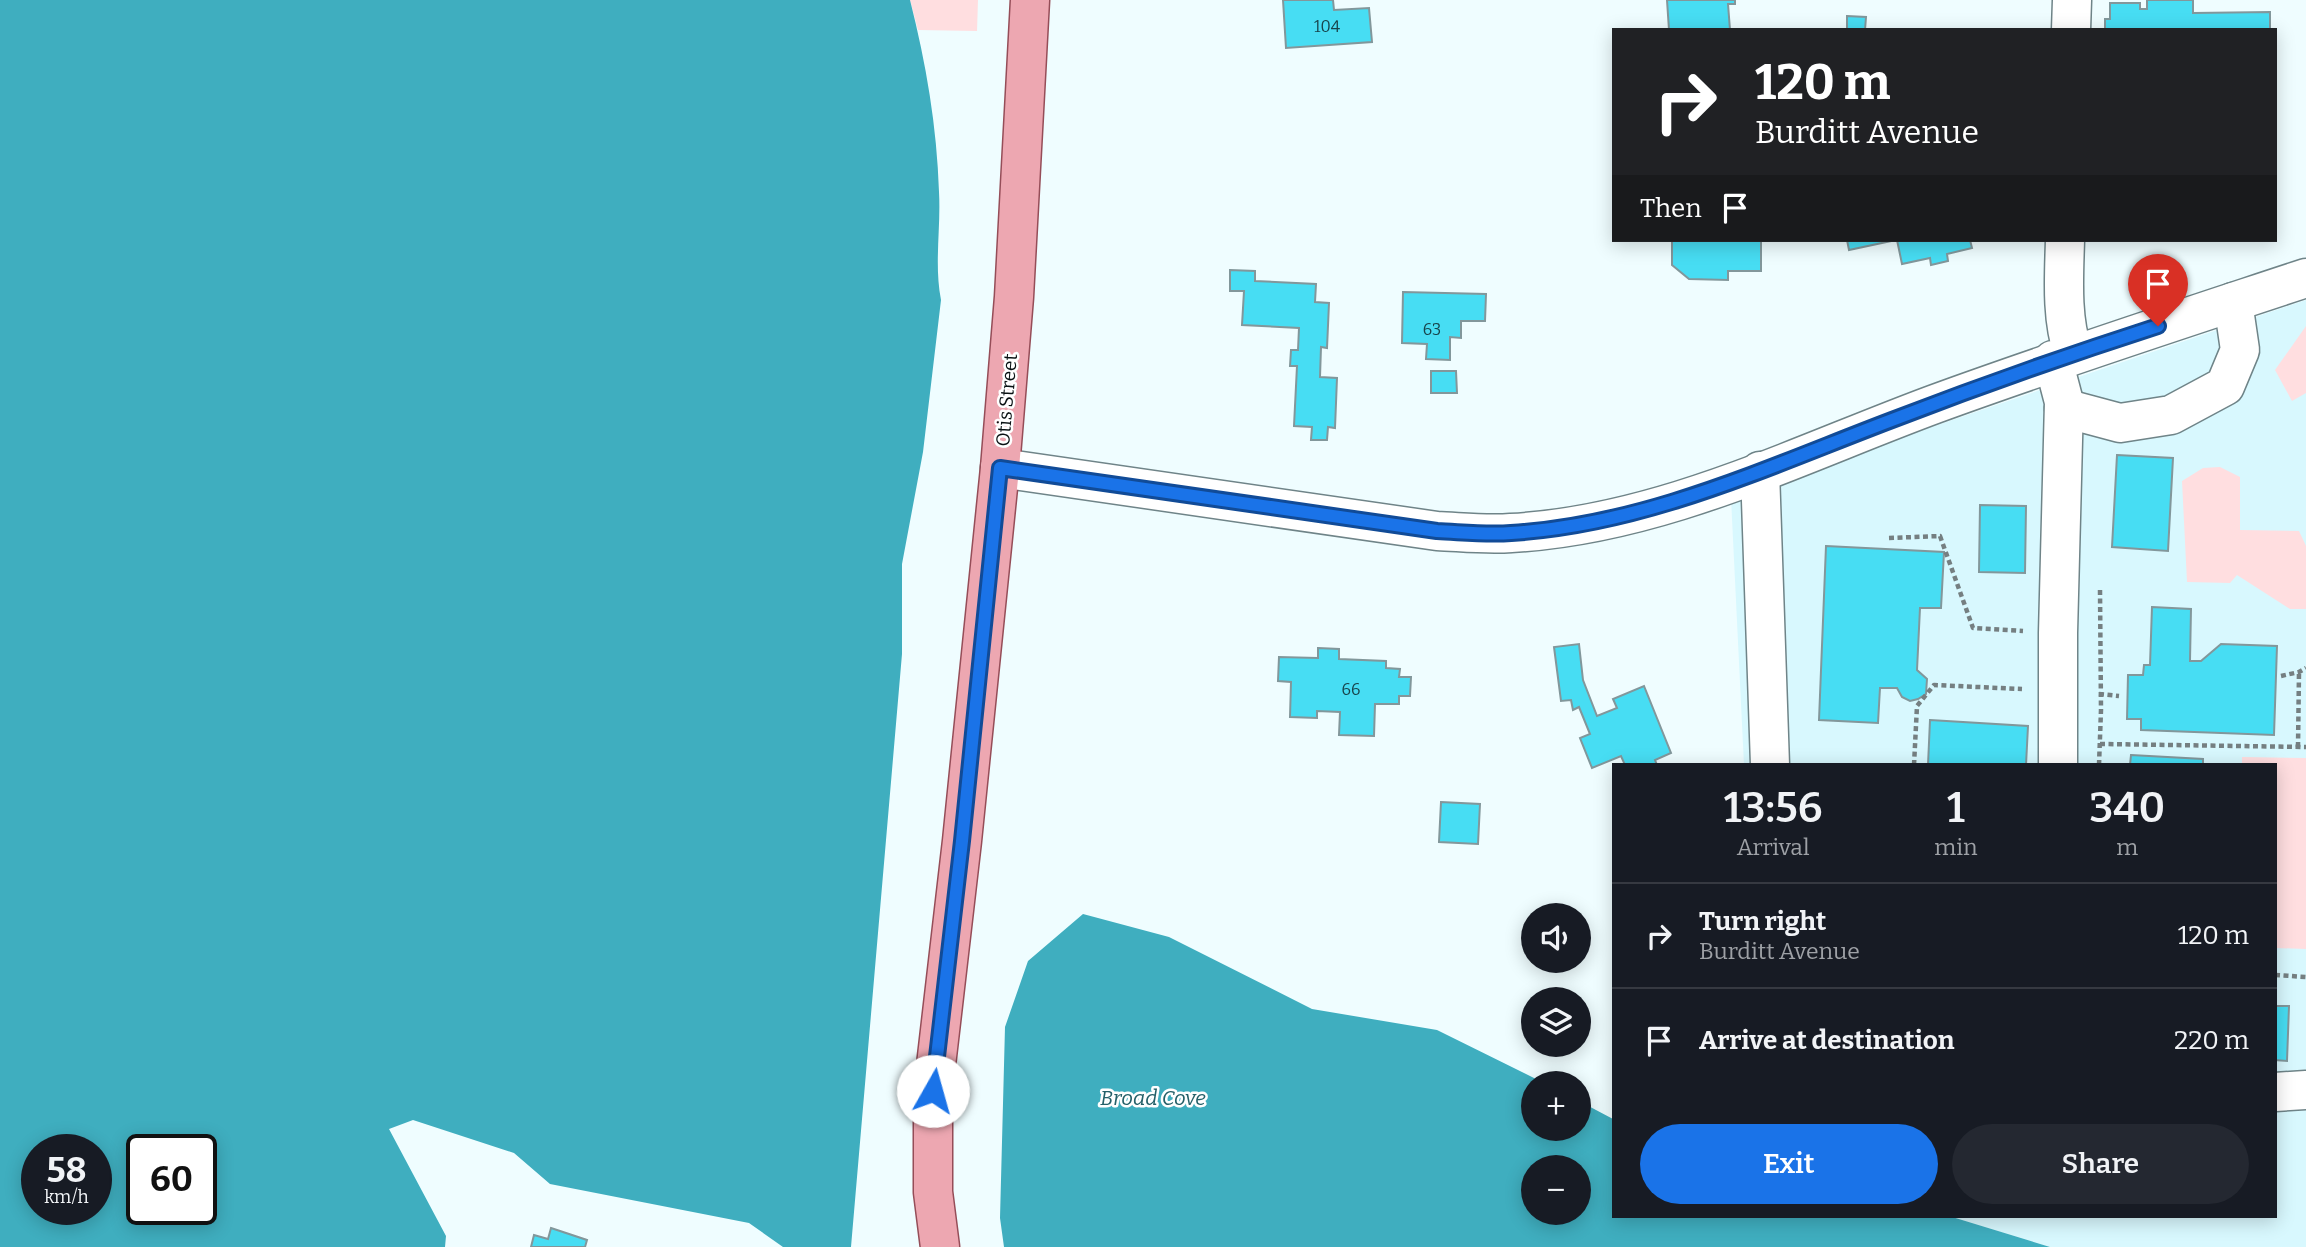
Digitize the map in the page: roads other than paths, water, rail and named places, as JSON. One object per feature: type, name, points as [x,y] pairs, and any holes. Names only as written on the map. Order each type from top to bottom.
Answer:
[{"type":"main road","name":"Otis Street","points":[[940,1247],[933,1192],[933,1091],[962,841],[1000,468],[1016,270],[1030,0]]},
{"type":"street","points":[[2071,28],[2072,0]]},
{"type":"street","points":[[2058,763],[2063,357],[2067,329],[2065,242]]},
{"type":"street","points":[[1000,468],[1437,531],[1497,534],[1546,530],[1626,514],[1694,495],[2063,357],[2306,278]]},
{"type":"street","points":[[2064,408],[2120,423],[2171,415],[2225,386],[2240,350],[2233,302]]},
{"type":"street","points":[[1760,471],[1770,763]]},
{"type":"street","points":[[2277,1092],[2306,1090]]},
{"type":"water","points":[[0,0],[910,0],[926,71],[936,143],[938,273],[941,300],[923,452],[902,564],[902,654],[851,1247],[783,1247],[749,1223],[550,1184],[514,1153],[413,1120],[389,1129],[446,1236],[445,1247],[0,1247]]},
{"type":"water","name":"Broad Cove","points":[[1083,914],[1169,937],[1312,1009],[1437,1030],[1521,1072],[1521,1141],[1591,1141],[1591,1107],[1612,1118],[1612,1218],[1956,1218],[2050,1247],[1004,1247],[1000,1218],[1005,1027],[1028,961]]}]
